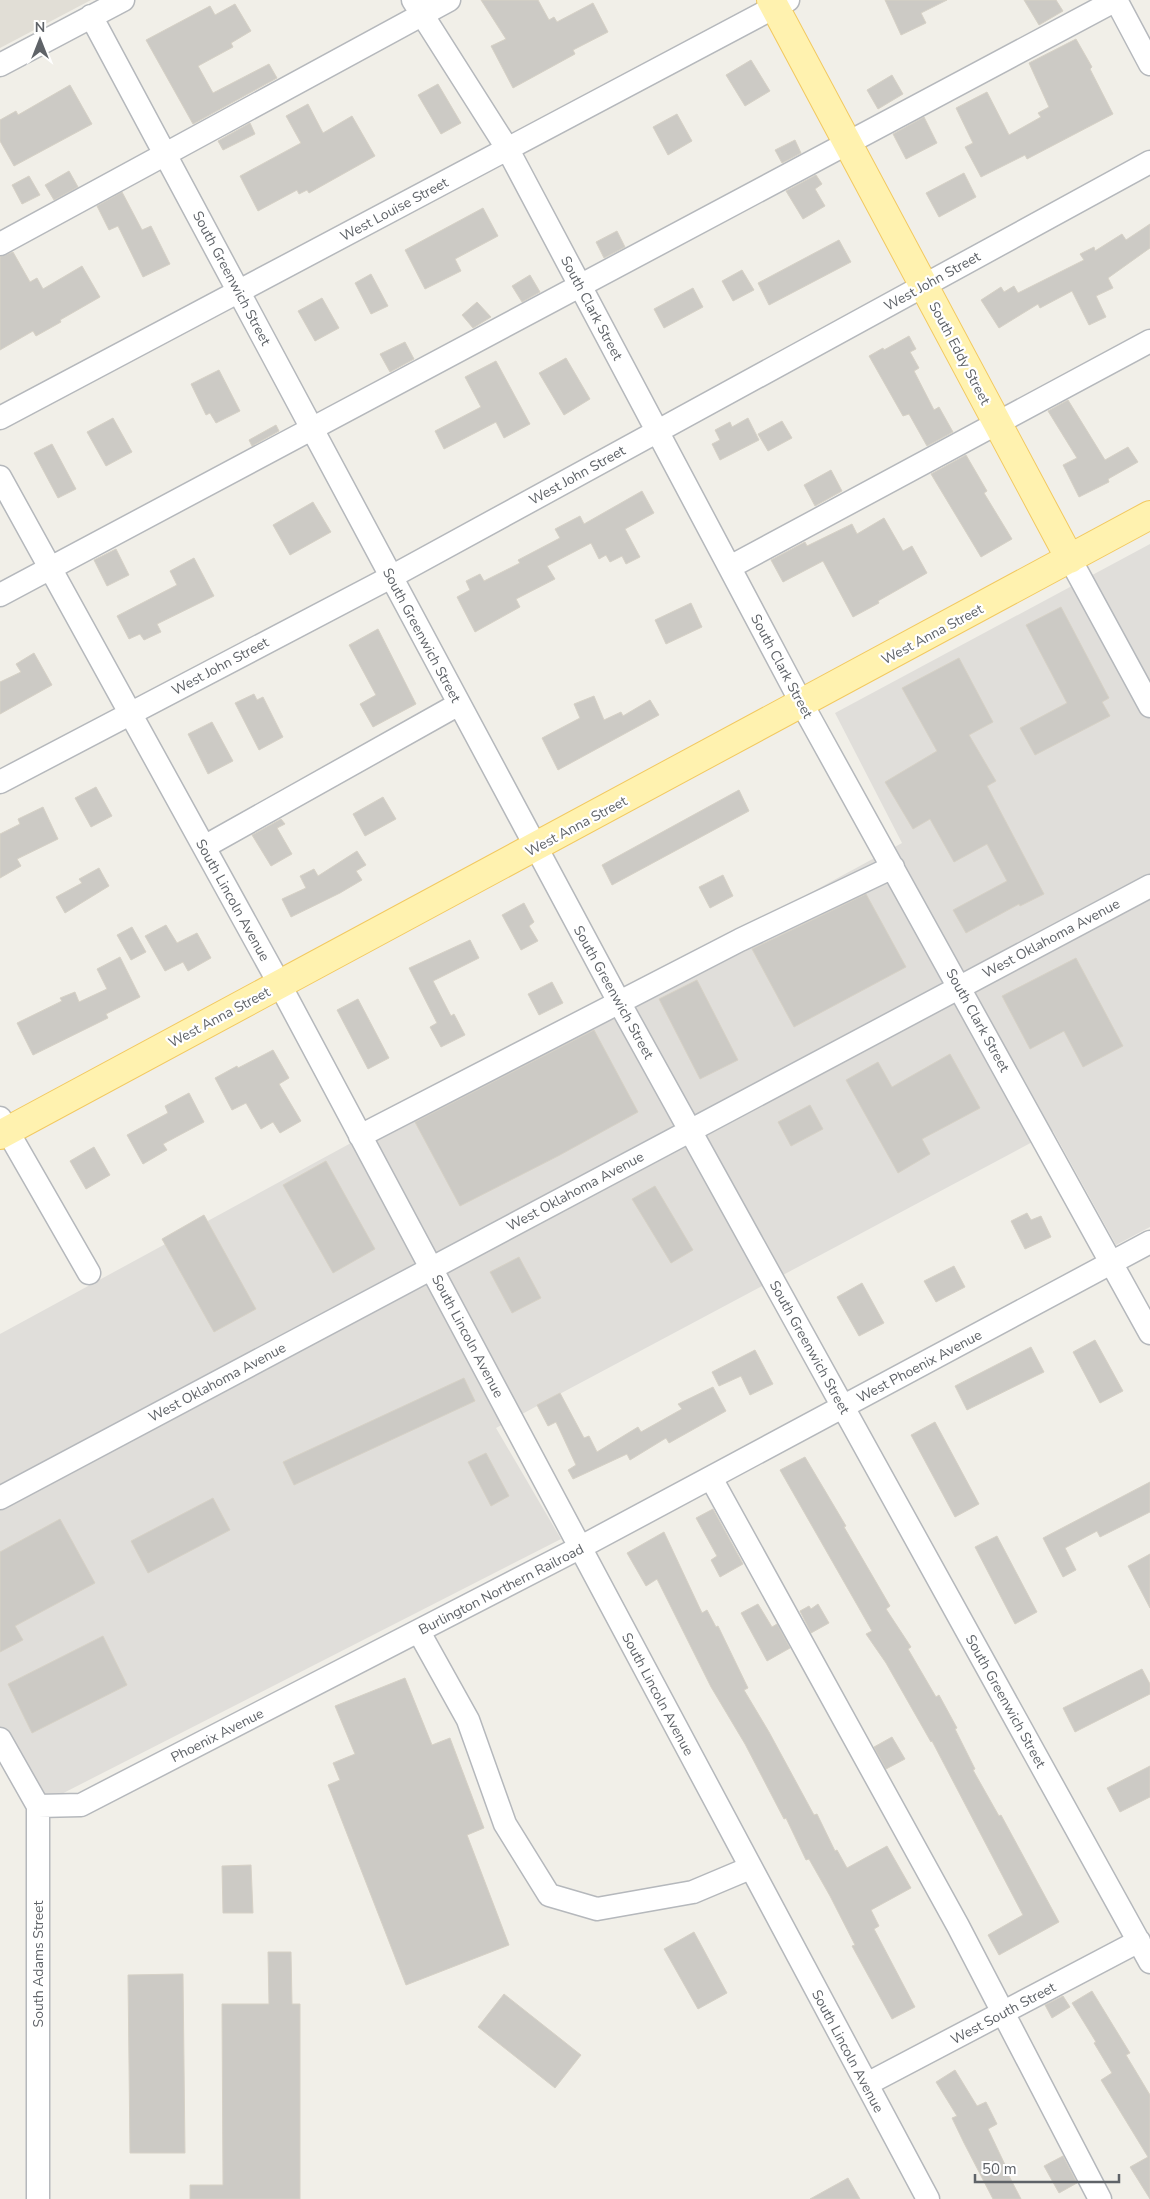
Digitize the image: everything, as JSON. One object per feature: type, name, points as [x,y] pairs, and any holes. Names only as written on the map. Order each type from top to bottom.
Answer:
[{"type":"main road","name":"South Eddy Street","points":[[778,2],[848,143],[1070,558]]},
{"type":"main road","name":"West Anna Street","points":[[2,1128],[280,985],[1150,515]]},
{"type":"street","points":[[0,65],[123,0]]},
{"type":"street","points":[[0,244],[166,154],[418,7],[449,0]]},
{"type":"street","points":[[0,595],[1116,0],[1150,64]]},
{"type":"street","name":"West Louise Street","points":[[0,418],[778,2]]},
{"type":"street","name":"South Clark Street","points":[[418,7],[508,148],[802,704],[1113,1262],[1150,1333]]},
{"type":"street","name":"South Greenwich Street","points":[[91,16],[619,1002],[1150,1962]]},
{"type":"street","name":"West John Street","points":[[0,782],[391,577],[1150,162]]},
{"type":"street","points":[[730,567],[1150,341]]},
{"type":"street","name":"South Lincoln Avenue","points":[[0,477],[280,985],[928,2199]]},
{"type":"street","name":"South Eddy Street","points":[[1070,558],[1150,706]]},
{"type":"street","points":[[204,847],[459,704]]},
{"type":"street","points":[[360,1136],[740,940],[893,867]]},
{"type":"street","name":"West Oklahoma Avenue","points":[[0,1498],[1150,886]]},
{"type":"street","points":[[2,1128],[89,1273]]},
{"type":"street","name":"West Phoenix Avenue","points":[[609,1532],[1150,1242]]},
{"type":"street","points":[[711,1478],[958,1926],[1100,2199]]},
{"type":"street","name":"Burlington Northern Railroad","points":[[392,1645],[609,1532]]},
{"type":"street","points":[[418,1632],[468,1720],[505,1824],[548,1895],[597,1909],[693,1892],[750,1868]]},
{"type":"street","name":"Phoenix Avenue","points":[[38,1806],[81,1805],[392,1645]]},
{"type":"street","name":"South Adams Street","points":[[0,1739],[38,1806],[38,2199]]},
{"type":"street","name":"West South Street","points":[[867,2084],[1139,1941]]},
{"type":"shaded area","points":[[0,0],[91,0],[0,48]]},
{"type":"shaded area","points":[[1150,544],[1150,1227],[1116,1245],[1053,1131],[496,1428],[561,1539],[38,1806],[0,1729],[0,1334],[902,843],[835,713]]},
{"type":"building","points":[[481,0],[538,0],[549,20],[554,17],[557,22],[593,3],[608,32],[573,50],[575,54],[513,88],[491,46],[506,39]]},
{"type":"building","points":[[885,0],[947,0],[921,13],[926,23],[901,35]]},
{"type":"building","points":[[1024,0],[1056,0],[1063,11],[1039,25]]},
{"type":"building","points":[[235,4],[251,31],[231,43],[233,47],[198,66],[213,93],[269,64],[277,78],[193,124],[146,40],[210,6],[215,15]]},
{"type":"building","points":[[1076,39],[1092,67],[1090,69],[1113,114],[1027,159],[1025,155],[981,177],[965,147],[973,143],[956,108],[987,92],[1009,135],[1041,117],[1038,113],[1049,107],[1029,63]]},
{"type":"building","points":[[751,60],[770,91],[745,106],[726,75]]},
{"type":"building","points":[[892,75],[903,94],[878,109],[867,90]]},
{"type":"building","points":[[438,84],[461,123],[441,134],[418,95]]},
{"type":"building","points":[[70,85],[92,124],[14,166],[0,141],[0,120],[16,111],[18,115]]},
{"type":"building","points":[[308,104],[323,133],[352,116],[375,156],[309,193],[307,190],[299,194],[297,190],[258,211],[240,176],[301,143],[286,116]]},
{"type":"building","points":[[677,114],[692,141],[668,155],[653,127]]},
{"type":"building","points":[[924,117],[937,143],[906,159],[893,134]]},
{"type":"building","points":[[250,123],[255,134],[223,150],[218,141]]},
{"type":"building","points":[[795,140],[801,153],[782,163],[775,150]]},
{"type":"building","points":[[69,171],[78,187],[54,200],[45,185]]},
{"type":"building","points":[[964,173],[976,197],[939,217],[926,193]]},
{"type":"building","points":[[816,175],[822,184],[815,189],[825,206],[803,219],[786,191]]},
{"type":"building","points":[[29,176],[40,195],[22,204],[12,185]]},
{"type":"building","points":[[122,192],[142,230],[151,226],[170,264],[143,277],[118,226],[109,230],[97,206]]},
{"type":"building","points":[[483,208],[498,236],[455,259],[461,271],[425,289],[405,250]]},
{"type":"building","points":[[1150,224],[1150,248],[1108,278],[1113,288],[1096,296],[1106,317],[1089,325],[1072,291],[1040,308],[1038,304],[999,328],[981,300],[1001,287],[1004,292],[1014,286],[1018,293],[1084,260],[1080,254],[1094,247],[1095,251],[1122,234],[1126,240]]},
{"type":"building","points":[[617,231],[625,247],[604,258],[596,242]]},
{"type":"building","points":[[839,240],[851,262],[769,305],[758,283]]},
{"type":"building","points":[[13,252],[30,282],[37,278],[43,289],[82,266],[100,297],[36,336],[33,331],[0,350],[0,257]]},
{"type":"building","points":[[742,270],[754,290],[733,301],[722,281]]},
{"type":"building","points":[[371,274],[388,306],[371,314],[355,283]]},
{"type":"building","points":[[530,275],[540,292],[522,302],[512,286]]},
{"type":"building","points":[[693,288],[703,307],[664,328],[654,309]]},
{"type":"building","points":[[322,298],[339,328],[315,341],[298,311]]},
{"type":"building","points":[[477,302],[491,317],[473,328],[462,315]]},
{"type":"building","points":[[909,336],[916,349],[910,352],[919,368],[914,371],[934,410],[939,407],[953,432],[927,446],[909,414],[903,416],[869,356]]},
{"type":"building","points":[[405,342],[414,359],[390,372],[380,354]]},
{"type":"building","points":[[566,358],[590,399],[564,415],[539,373]]},
{"type":"building","points":[[496,361],[530,424],[504,438],[496,422],[444,449],[435,431],[481,407],[465,377]]},
{"type":"building","points":[[219,370],[240,411],[216,423],[210,413],[206,415],[191,384]]},
{"type":"building","points":[[1068,400],[1105,460],[1128,447],[1138,462],[1108,479],[1109,482],[1079,497],[1063,465],[1077,458],[1048,411]]},
{"type":"building","points":[[113,418],[132,452],[106,466],[87,432]]},
{"type":"building","points":[[748,418],[759,440],[720,460],[712,444],[720,440],[715,430],[730,422],[732,427]]},
{"type":"building","points":[[782,421],[792,438],[768,451],[758,434]]},
{"type":"building","points":[[276,425],[279,431],[252,446],[249,440]]},
{"type":"building","points":[[52,444],[76,489],[58,498],[34,453]]},
{"type":"building","points":[[966,455],[987,491],[984,493],[1012,539],[981,557],[931,474]]},
{"type":"building","points":[[831,470],[842,491],[815,506],[804,485]]},
{"type":"building","points":[[642,491],[654,513],[625,529],[640,557],[626,564],[622,556],[610,562],[606,555],[599,559],[591,543],[547,566],[555,579],[516,599],[520,607],[475,632],[457,597],[470,590],[466,581],[480,574],[484,581],[520,563],[518,560],[560,538],[555,529],[580,516],[584,524]]},
{"type":"building","points":[[313,502],[331,532],[290,555],[273,525]]},
{"type":"building","points":[[884,518],[903,551],[912,546],[927,573],[853,617],[823,561],[783,582],[771,560],[805,542],[807,546],[852,524],[857,534]]},
{"type":"building","points":[[116,549],[129,575],[107,586],[94,560]]},
{"type":"building","points":[[194,558],[214,596],[157,624],[161,632],[144,640],[140,634],[129,639],[117,616],[177,585],[170,571]]},
{"type":"building","points":[[691,603],[702,627],[666,644],[655,620]]},
{"type":"building","points":[[1061,607],[1109,698],[1102,702],[1110,716],[1035,755],[1020,728],[1067,703],[1026,625]]},
{"type":"building","points":[[378,629],[416,704],[373,727],[360,704],[376,695],[349,645]]},
{"type":"building","points":[[34,653],[52,685],[0,714],[0,682],[21,672],[16,664]]},
{"type":"building","points":[[959,658],[993,722],[969,735],[996,781],[987,786],[1044,894],[1020,906],[1019,904],[966,933],[953,910],[1007,881],[987,844],[954,862],[930,819],[913,829],[885,782],[937,751],[902,688]]},
{"type":"building","points":[[254,694],[257,700],[263,697],[283,737],[259,750],[235,703]]},
{"type":"building","points":[[594,696],[604,720],[621,712],[623,716],[650,700],[659,715],[558,770],[542,738],[580,718],[574,704]]},
{"type":"building","points":[[212,722],[233,761],[208,774],[188,734]]},
{"type":"building","points":[[96,787],[112,816],[91,827],[75,798]]},
{"type":"building","points":[[739,790],[749,811],[612,885],[602,865]]},
{"type":"building","points":[[383,797],[396,819],[365,836],[353,814]]},
{"type":"building","points":[[43,807],[58,839],[17,859],[21,866],[0,878],[0,834],[20,824],[18,819]]},
{"type":"building","points":[[281,819],[285,824],[277,828],[292,854],[271,866],[252,835]]},
{"type":"building","points":[[357,851],[366,865],[356,871],[362,880],[291,917],[282,899],[306,888],[300,876],[314,869],[318,876]]},
{"type":"building","points":[[99,868],[109,886],[65,913],[56,897],[82,883],[79,879]]},
{"type":"building","points":[[723,875],[733,896],[710,908],[699,887]]},
{"type":"building","points":[[866,894],[906,967],[794,1027],[752,949]]},
{"type":"building","points":[[524,903],[534,922],[529,926],[538,941],[521,950],[502,915]]},
{"type":"building","points":[[166,925],[177,943],[197,933],[211,958],[188,971],[183,962],[165,971],[145,936]]},
{"type":"building","points":[[132,927],[146,952],[131,960],[117,935]]},
{"type":"building","points":[[470,940],[479,958],[433,981],[451,1016],[454,1014],[465,1035],[441,1047],[430,1027],[437,1023],[409,968]]},
{"type":"building","points":[[120,957],[140,997],[106,1014],[108,1018],[33,1055],[17,1023],[62,1001],[60,998],[75,992],[79,1002],[107,989],[97,969]]},
{"type":"building","points":[[1076,958],[1123,1046],[1083,1067],[1064,1031],[1030,1049],[1002,996]]},
{"type":"building","points":[[697,980],[738,1060],[700,1079],[659,999]]},
{"type":"building","points":[[552,982],[563,1003],[539,1015],[528,994]]},
{"type":"building","points":[[358,999],[389,1058],[368,1069],[337,1010]]},
{"type":"building","points":[[594,1030],[638,1112],[558,1156],[460,1206],[415,1122]]},
{"type":"building","points":[[273,1050],[289,1078],[279,1084],[301,1121],[280,1133],[273,1122],[261,1129],[246,1103],[232,1110],[215,1078]]},
{"type":"building","points":[[950,1054],[980,1108],[922,1139],[930,1154],[898,1173],[846,1080],[878,1062],[892,1087]]},
{"type":"building","points":[[189,1093],[204,1122],[163,1144],[167,1150],[143,1164],[127,1135],[168,1113],[165,1106]]},
{"type":"building","points":[[810,1105],[823,1129],[791,1146],[778,1122]]},
{"type":"building","points":[[94,1147],[110,1175],[86,1189],[70,1161]]},
{"type":"building","points":[[326,1161],[375,1249],[333,1273],[283,1185]]},
{"type":"building","points":[[655,1186],[693,1250],[671,1263],[632,1199]]},
{"type":"building","points":[[1027,1213],[1031,1220],[1041,1216],[1051,1237],[1025,1249],[1011,1221]]},
{"type":"building","points":[[204,1215],[256,1309],[214,1332],[162,1239]]},
{"type":"building","points":[[519,1257],[541,1298],[512,1313],[490,1272]]},
{"type":"building","points":[[954,1266],[965,1287],[936,1302],[924,1281]]},
{"type":"building","points":[[862,1283],[884,1323],[859,1336],[837,1297]]},
{"type":"building","points":[[1095,1340],[1123,1391],[1100,1403],[1073,1352]]},
{"type":"building","points":[[1031,1347],[1044,1372],[967,1410],[955,1386]]},
{"type":"building","points":[[755,1350],[773,1384],[750,1395],[741,1376],[719,1386],[712,1372]]},
{"type":"building","points":[[464,1378],[475,1401],[294,1485],[283,1462]]},
{"type":"building","points":[[713,1387],[726,1411],[669,1443],[666,1438],[630,1460],[627,1454],[573,1479],[568,1470],[576,1465],[556,1422],[548,1426],[537,1405],[560,1393],[584,1438],[589,1436],[597,1452],[638,1427],[641,1432],[682,1409],[678,1404]]},
{"type":"building","points":[[935,1422],[979,1504],[955,1517],[911,1435]]},
{"type":"building","points":[[486,1453],[509,1496],[491,1506],[468,1462]]},
{"type":"building","points":[[805,1457],[890,1606],[886,1609],[911,1647],[908,1649],[936,1697],[939,1695],[957,1728],[955,1729],[975,1769],[973,1770],[999,1816],[1001,1815],[1059,1922],[999,1955],[988,1935],[1023,1915],[932,1741],[886,1663],[866,1634],[872,1631],[780,1470]]},
{"type":"building","points":[[1150,1482],[1150,1512],[1100,1537],[1097,1531],[1065,1548],[1076,1570],[1063,1577],[1043,1538]]},
{"type":"building","points":[[213,1498],[230,1530],[148,1573],[131,1541]]},
{"type":"building","points":[[713,1509],[743,1564],[720,1577],[711,1560],[717,1556],[696,1518]]},
{"type":"building","points":[[60,1519],[95,1583],[15,1626],[23,1640],[0,1652],[0,1552]]},
{"type":"building","points":[[664,1532],[702,1613],[707,1610],[716,1627],[718,1626],[748,1688],[744,1690],[814,1815],[817,1814],[835,1851],[837,1850],[847,1868],[887,1846],[911,1888],[871,1910],[879,1926],[874,1929],[915,2007],[892,2019],[852,1946],[855,1945],[830,1896],[809,1859],[806,1860],[786,1818],[784,1819],[745,1744],[711,1687],[657,1579],[646,1586],[627,1553]]},
{"type":"building","points":[[997,1536],[1037,1612],[1015,1624],[975,1547]]},
{"type":"building","points":[[1150,1554],[1150,1608],[1128,1566]]},
{"type":"building","points":[[758,1604],[772,1627],[777,1624],[790,1648],[767,1661],[741,1613]]},
{"type":"building","points":[[818,1604],[829,1623],[811,1633],[800,1611],[809,1606],[811,1609]]},
{"type":"building","points":[[103,1636],[127,1685],[32,1733],[8,1684]]},
{"type":"building","points":[[1142,1669],[1150,1684],[1150,1694],[1075,1732],[1063,1708]]},
{"type":"building","points":[[405,1678],[432,1745],[450,1738],[484,1828],[467,1835],[509,1945],[406,1985],[328,1785],[340,1780],[333,1763],[355,1754],[335,1706]]},
{"type":"building","points":[[892,1737],[905,1759],[886,1769],[874,1747]]},
{"type":"building","points":[[1150,1766],[1150,1797],[1120,1812],[1107,1788]]},
{"type":"building","points":[[251,1865],[253,1913],[223,1913],[222,1866]]},
{"type":"building","points":[[694,1932],[727,1993],[698,2009],[664,1949]]},
{"type":"building","points":[[268,1952],[291,1952],[292,2004],[300,2004],[300,2199],[190,2199],[190,2185],[223,2185],[222,2004],[269,2004]]},
{"type":"building","points":[[183,1974],[185,2153],[130,2153],[128,1975]]},
{"type":"building","points":[[1092,1991],[1130,2053],[1126,2055],[1150,2095],[1150,2199],[1130,2167],[1148,2157],[1101,2080],[1112,2073],[1072,2003]]},
{"type":"building","points":[[504,1994],[581,2055],[555,2088],[478,2027]]},
{"type":"building","points":[[1063,1996],[1070,2007],[1052,2018],[1045,2005]]},
{"type":"building","points":[[955,2070],[977,2106],[986,2102],[997,2124],[988,2129],[1021,2199],[993,2199],[964,2143],[952,2118],[957,2116],[936,2082]]},
{"type":"building","points":[[1063,2156],[1077,2183],[1059,2193],[1044,2166]]},
{"type":"building","points":[[848,2178],[860,2199],[810,2199]]}]
